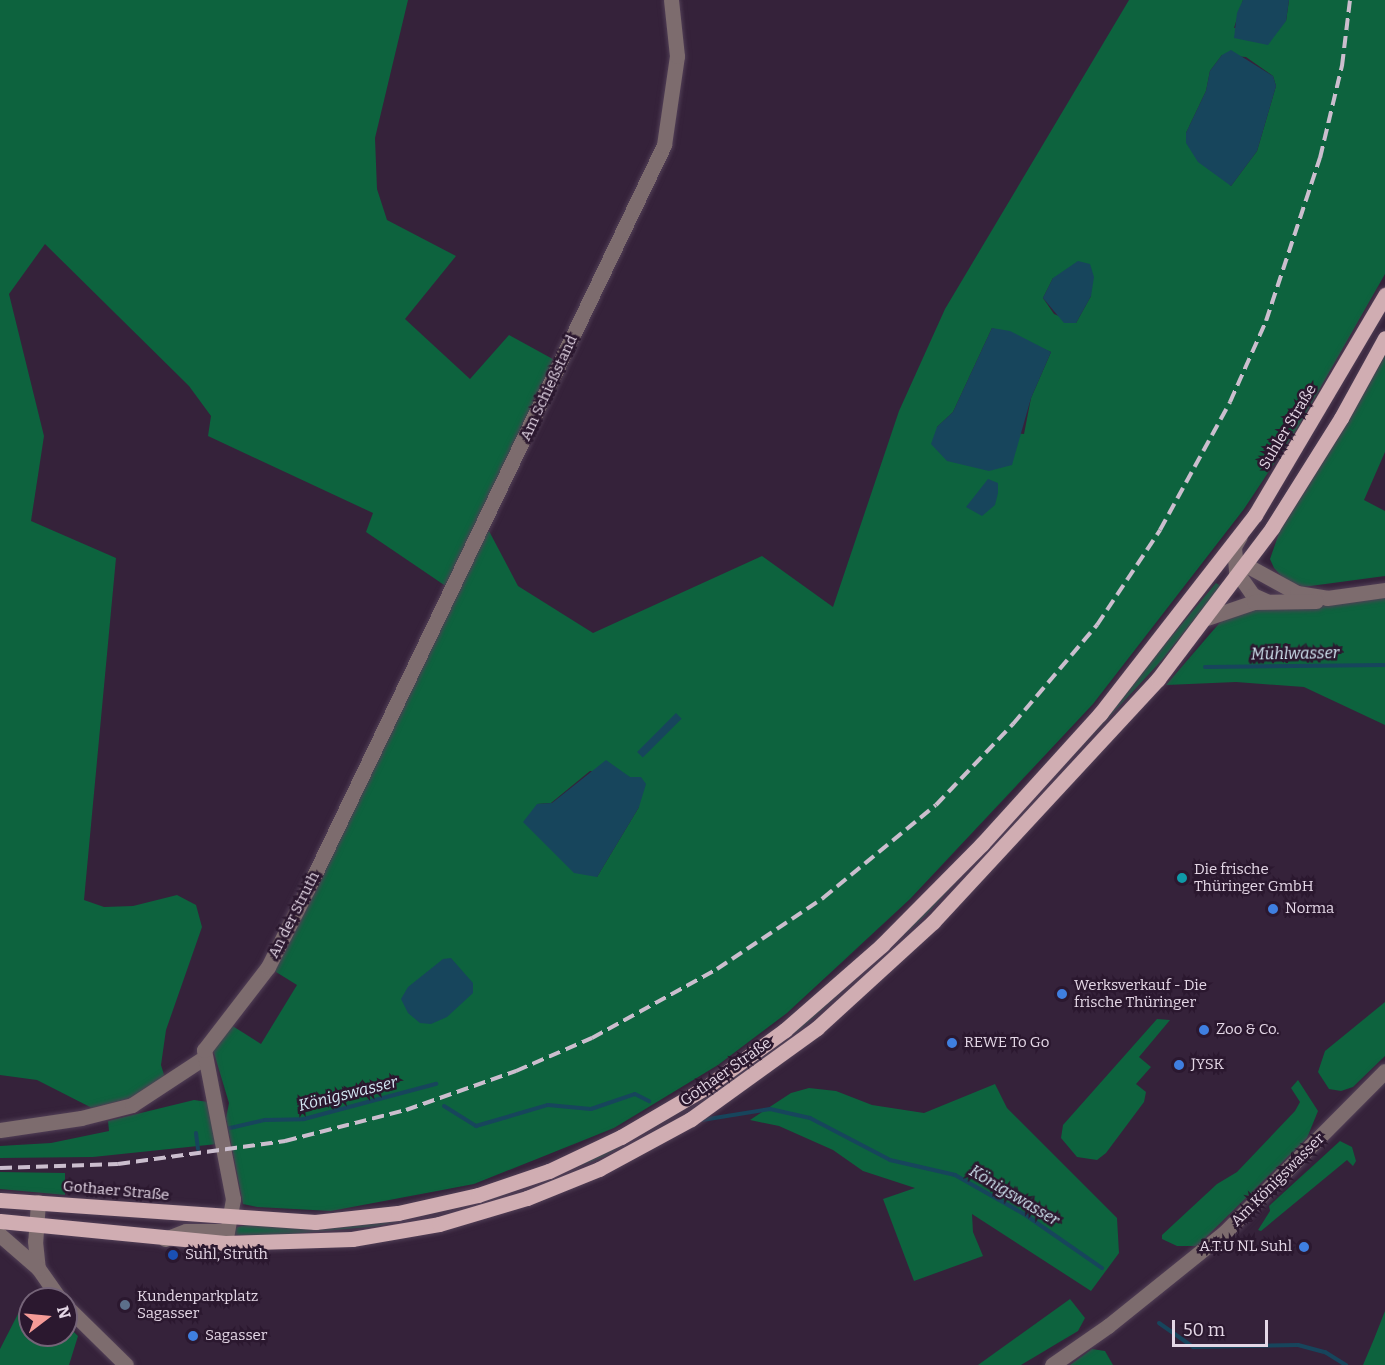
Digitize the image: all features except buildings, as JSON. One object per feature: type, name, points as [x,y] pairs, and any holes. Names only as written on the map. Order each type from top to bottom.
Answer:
[{"type":"main road","name":"Suhler Straße","points":[[1213,573],[1240,536],[1303,437],[1385,295]]},
{"type":"main road","points":[[1213,573],[1240,569],[1330,436],[1385,338]]},
{"type":"main road","name":"Gothaer Straße","points":[[0,1200],[38,1202],[313,1242],[439,1224],[570,1182],[662,1136],[782,1056],[850,999],[933,922],[1130,710],[1207,618],[1240,569]]},
{"type":"main road","name":"Gothaer Straße","points":[[0,1221],[162,1240],[227,1231],[331,1222],[438,1205],[549,1171],[665,1112],[785,1030],[882,945],[981,844],[1100,714],[1213,573]]},
{"type":"street","name":"Am Schießstand","points":[[367,760],[453,591],[664,146],[677,56],[670,0]]},
{"type":"street","points":[[1240,536],[1234,547],[1240,569],[1252,595],[1270,602]]},
{"type":"street","points":[[1240,569],[1286,590],[1327,598]]},
{"type":"street","points":[[1207,618],[1241,604],[1270,602],[1307,604],[1327,598],[1385,590]]},
{"type":"street","name":"An der Struth","points":[[0,1130],[81,1118],[132,1105],[205,1057],[204,1050],[268,967],[367,760]]},
{"type":"street","points":[[205,1057],[226,1151],[232,1199],[227,1231]]},
{"type":"street","name":"Am Königswasser","points":[[1052,1365],[1108,1326],[1225,1232],[1385,1071]]},
{"type":"street","points":[[38,1202],[36,1226],[38,1268]]},
{"type":"street","points":[[0,1235],[38,1268],[51,1287]]},
{"type":"street","points":[[78,1318],[126,1365]]},
{"type":"green space","points":[[0,0],[408,0],[375,138],[377,189],[387,220],[456,256],[405,319],[470,379],[509,335],[560,363],[474,547],[489,531],[518,586],[593,633],[762,556],[833,607],[899,411],[945,309],[1129,0],[1243,0],[1234,28],[1286,21],[1289,0],[1385,0],[1385,274],[1297,429],[1244,509],[1093,704],[910,899],[787,1013],[718,1065],[614,1128],[474,1184],[331,1211],[257,1207],[243,1204],[226,1118],[229,1103],[213,1050],[231,1025],[261,1044],[297,985],[268,967],[453,591],[366,532],[373,513],[208,436],[211,416],[189,386],[45,244],[9,294],[44,436],[31,521],[116,558],[84,900],[104,907],[133,906],[177,895],[196,905],[202,927],[166,1030],[161,1065],[165,1078],[131,1098],[92,1108],[37,1080],[0,1075]],"holes":[[[1222,55],[1246,57],[1273,76],[1276,86],[1257,151],[1231,186],[1186,133],[1206,91],[1210,71]],[[1053,278],[1091,296],[1076,323],[1054,314],[1043,298]],[[992,328],[1051,352],[1031,398],[1024,434],[937,427],[953,412]],[[590,771],[630,777],[639,807],[597,877],[537,804],[551,803]]]},
{"type":"green space","points":[[1385,351],[1385,452],[1364,500],[1385,511],[1385,576],[1303,587],[1284,579],[1274,568],[1270,559],[1280,530],[1329,452]]},
{"type":"green space","points":[[1216,583],[1221,586],[1162,660],[926,915],[801,1029],[716,1091],[603,1157],[491,1200],[378,1226],[283,1235],[231,1235],[237,1227],[246,1225],[336,1228],[393,1221],[506,1192],[751,1063],[1070,757]]},
{"type":"green space","points":[[1385,597],[1385,725],[1304,687],[1236,682],[1166,685],[1229,612],[1251,604],[1298,607]]},
{"type":"green space","points":[[1385,1002],[1385,1056],[1353,1087],[1341,1091],[1329,1089],[1318,1072],[1325,1051]]},
{"type":"green space","points":[[1157,1019],[1170,1020],[1139,1057],[1151,1067],[1136,1084],[1146,1092],[1144,1102],[1106,1153],[1097,1160],[1077,1157],[1061,1138],[1063,1125]]},
{"type":"green space","points":[[1298,1080],[1318,1111],[1307,1138],[1197,1246],[1177,1246],[1162,1239],[1162,1235],[1217,1184],[1237,1172],[1295,1111],[1300,1102],[1291,1088]]},
{"type":"green space","points":[[995,1084],[1007,1108],[1117,1218],[1119,1253],[1091,1291],[972,1214],[973,1232],[983,1256],[914,1281],[883,1199],[915,1188],[863,1171],[833,1150],[779,1126],[750,1120],[791,1093],[809,1088],[836,1091],[872,1105],[924,1113]]},
{"type":"green space","points":[[194,1100],[208,1102],[217,1144],[93,1157],[0,1158],[0,1146],[51,1143],[109,1131],[108,1121]]},
{"type":"green space","points":[[1340,1141],[1352,1147],[1356,1161],[1353,1166],[1347,1160],[1261,1231],[1258,1230],[1270,1211],[1269,1206]]},
{"type":"green space","points":[[0,1172],[65,1173],[65,1195],[0,1189]]},
{"type":"green space","points":[[1070,1299],[1085,1318],[1078,1331],[1021,1365],[978,1365]]},
{"type":"green space","points":[[1385,1311],[1385,1365],[1363,1365],[1374,1339]]},
{"type":"green space","points":[[18,1314],[18,1347],[75,1347],[69,1365],[0,1365],[0,1349]]},
{"type":"green space","points":[[1092,1349],[1105,1351],[1113,1365],[1070,1365]]},
{"type":"water","points":[[1243,0],[1289,0],[1286,21],[1268,45],[1234,38],[1237,13]]},
{"type":"water","points":[[1231,50],[1273,76],[1276,86],[1257,151],[1231,186],[1198,162],[1186,143],[1186,133],[1206,91],[1210,71],[1222,55]]},
{"type":"water","points":[[1078,261],[1090,264],[1094,277],[1091,296],[1076,323],[1064,323],[1043,298],[1053,278]]},
{"type":"water","points":[[992,328],[1010,331],[1051,352],[1031,398],[1012,465],[989,471],[947,461],[931,444],[937,427],[953,412]]},
{"type":"water","points":[[988,479],[998,483],[998,493],[995,505],[982,516],[966,507]]},
{"type":"water","points":[[676,713],[682,719],[643,758],[637,752]]},
{"type":"water","points":[[606,760],[630,777],[641,777],[646,784],[639,807],[597,877],[574,873],[523,822],[537,804],[552,803]]},
{"type":"water","points":[[451,958],[473,983],[473,993],[447,1017],[431,1024],[420,1023],[408,1013],[401,999],[408,987],[443,959]]},
{"type":"waterway","name":"Mühlwasser","points":[[1205,667],[1385,665]]},
{"type":"waterway","name":"Königswasser","points":[[230,1128],[265,1120],[304,1119],[436,1084]]},
{"type":"waterway","name":"Königswasser","points":[[444,1106],[476,1126],[548,1105],[591,1109],[635,1094],[649,1101]]},
{"type":"waterway","name":"Königswasser","points":[[702,1120],[770,1109],[810,1118],[890,1160],[955,1175],[1024,1214],[1102,1268]]},
{"type":"waterway","name":"Königswasser","points":[[196,1133],[198,1149]]},
{"type":"waterway","name":"Königswasser","points":[[1159,1323],[1193,1347],[1298,1345],[1325,1352],[1346,1365]]},
{"type":"railway","points":[[0,1168],[118,1164],[285,1141],[406,1110],[516,1071],[592,1038],[717,969],[823,898],[936,805],[1013,724],[1097,625],[1160,530],[1230,402],[1266,321],[1320,158],[1342,66],[1350,0]]},
{"type":"place","name":"Die frische Thüringer GmbH","points":[[1182,878]]},
{"type":"place","name":"Norma","points":[[1273,909]]},
{"type":"place","name":"Werksverkauf - Die frische Thüringer","points":[[1062,994]]},
{"type":"place","name":"Zoo & Co.","points":[[1204,1030]]},
{"type":"place","name":"REWE To Go","points":[[952,1043]]},
{"type":"place","name":"JYSK","points":[[1179,1065]]},
{"type":"place","name":"A.T.U NL Suhl","points":[[1304,1247]]},
{"type":"place","name":"Suhl, Struth","points":[[173,1255]]},
{"type":"place","name":"Kundenparkplatz Sagasser","points":[[125,1305]]},
{"type":"place","name":"Sagasser","points":[[193,1336]]}]
